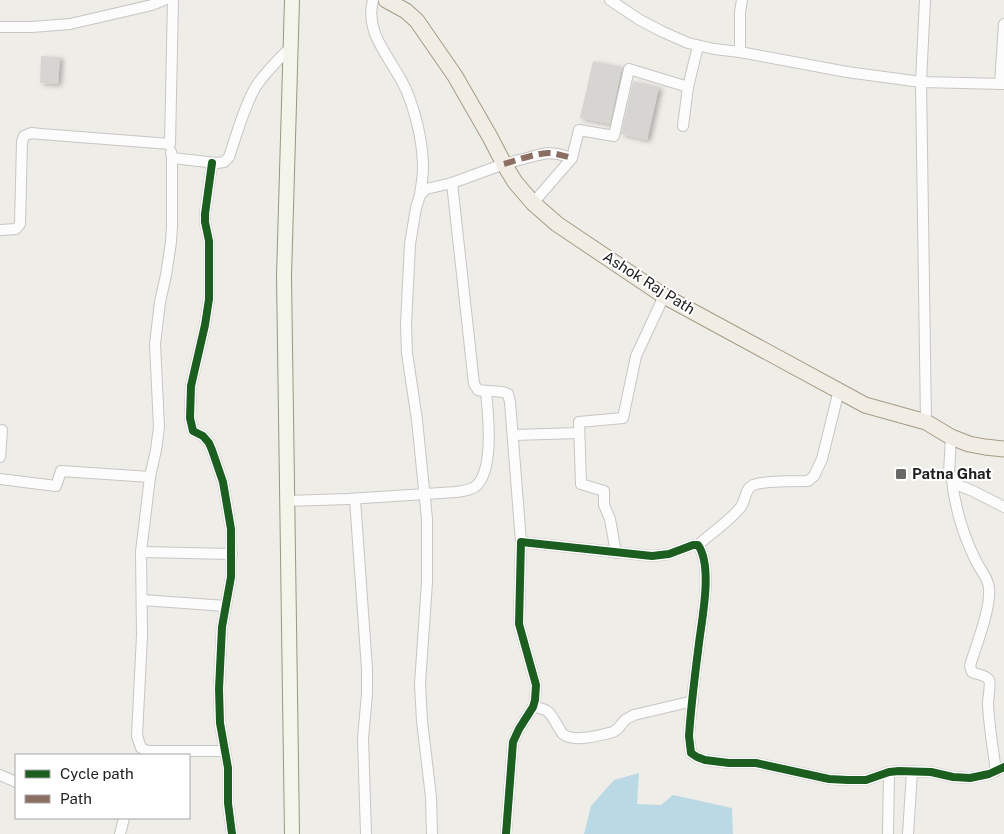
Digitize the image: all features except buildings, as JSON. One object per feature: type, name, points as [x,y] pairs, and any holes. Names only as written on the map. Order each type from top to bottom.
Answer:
[{"type":"main road","points":[[292,0],[284,276],[292,834]]},
{"type":"main road","name":"Ashok Raj Path","points":[[390,1],[417,21],[455,76],[515,182],[557,224],[664,296],[865,405],[926,422],[951,437],[969,444],[1004,449]]},
{"type":"street","points":[[0,27],[32,28],[70,24],[152,5],[164,0]]},
{"type":"street","points":[[173,0],[170,144],[172,158],[172,226],[166,274],[160,302],[156,344],[158,427],[156,450],[150,477],[141,552],[142,635],[137,736],[140,752],[225,750]]},
{"type":"street","points":[[373,0],[371,21],[379,42],[409,97],[416,123],[423,169],[410,244],[406,338],[427,519],[428,562],[420,684],[422,721],[431,797],[432,834]]},
{"type":"street","points":[[610,0],[640,20],[682,41],[698,46],[847,72],[921,82],[1002,84],[1004,24]]},
{"type":"street","points":[[740,52],[740,12],[742,0]]},
{"type":"street","points":[[924,0],[921,82],[926,422]]},
{"type":"street","points":[[683,126],[688,86],[698,46]]},
{"type":"street","points":[[172,158],[212,163],[224,162],[229,157],[254,89],[267,72],[291,48]]},
{"type":"street","points":[[533,202],[572,158],[579,130],[614,136],[629,69],[688,86]]},
{"type":"street","points":[[0,230],[16,229],[20,224],[22,142],[24,136],[41,134],[170,144]]},
{"type":"street","points":[[420,195],[426,190],[529,157],[548,153],[572,158]]},
{"type":"street","points":[[212,163],[205,214],[209,241],[209,299],[191,386],[190,418],[193,430],[203,436],[209,443],[219,469],[230,516],[232,554],[230,588],[222,627],[219,689],[220,723],[228,768],[228,802],[232,834]]},
{"type":"street","points":[[452,183],[474,384],[478,390],[508,394],[510,402],[520,542],[519,624],[536,685],[534,707],[519,729],[513,742],[506,834]]},
{"type":"street","points":[[616,553],[610,519],[604,505],[604,491],[580,484],[579,422],[623,418],[636,356],[664,296]]},
{"type":"street","points":[[520,542],[659,556],[698,544],[736,512],[742,505],[747,490],[752,485],[808,481],[814,476],[822,459],[839,390]]},
{"type":"street","points":[[287,501],[355,499],[456,492],[474,487],[478,484],[484,470],[488,452],[489,427],[486,392]]},
{"type":"street","points":[[0,457],[2,430]]},
{"type":"street","points":[[513,436],[579,433]]},
{"type":"street","points":[[698,544],[704,556],[705,591],[689,730],[691,752],[697,757],[729,763],[756,763],[828,779],[866,780],[890,772],[931,772],[953,777],[970,778],[989,774],[1000,769],[988,706],[990,684],[983,675],[976,675],[972,672],[970,666],[990,598],[989,587],[988,579],[976,562],[961,525],[954,500],[952,480],[949,473],[951,437]]},
{"type":"street","points":[[0,479],[56,486],[60,470],[150,477]]},
{"type":"street","points":[[952,480],[958,485],[973,490],[1004,506]]},
{"type":"street","points":[[355,499],[367,684],[363,738],[366,834]]},
{"type":"street","points":[[141,552],[232,554]]},
{"type":"street","points":[[142,600],[226,606]]},
{"type":"street","points":[[534,707],[548,710],[562,734],[576,738],[615,731],[620,728],[626,719],[634,715],[692,701]]},
{"type":"street","points":[[888,834],[890,772]]},
{"type":"street","points":[[908,834],[912,772]]},
{"type":"street","points":[[0,775],[15,782]]},
{"type":"street","points":[[120,834],[124,819]]},
{"type":"water","points":[[639,773],[637,804],[661,805],[673,795],[732,808],[733,834],[584,834],[591,806],[614,780]]},
{"type":"marked path","points":[[504,164],[548,153],[572,158]]},
{"type":"cycle path","points":[[212,163],[205,214],[209,241],[209,299],[191,386],[190,418],[193,431],[203,436],[212,450],[223,482],[231,529],[231,577],[222,627],[219,689],[220,723],[228,768],[228,803],[232,834]]},
{"type":"cycle path","points":[[506,834],[513,742],[533,707],[536,685],[519,624],[521,542],[652,556],[669,554],[698,545],[705,566],[706,579],[689,736],[691,753],[697,757],[729,763],[756,763],[829,779],[848,780],[866,780],[889,772],[899,771],[931,772],[953,777],[970,778],[989,774],[1004,767]]},
{"type":"place","name":"Patna Ghat","points":[[901,474]]}]
